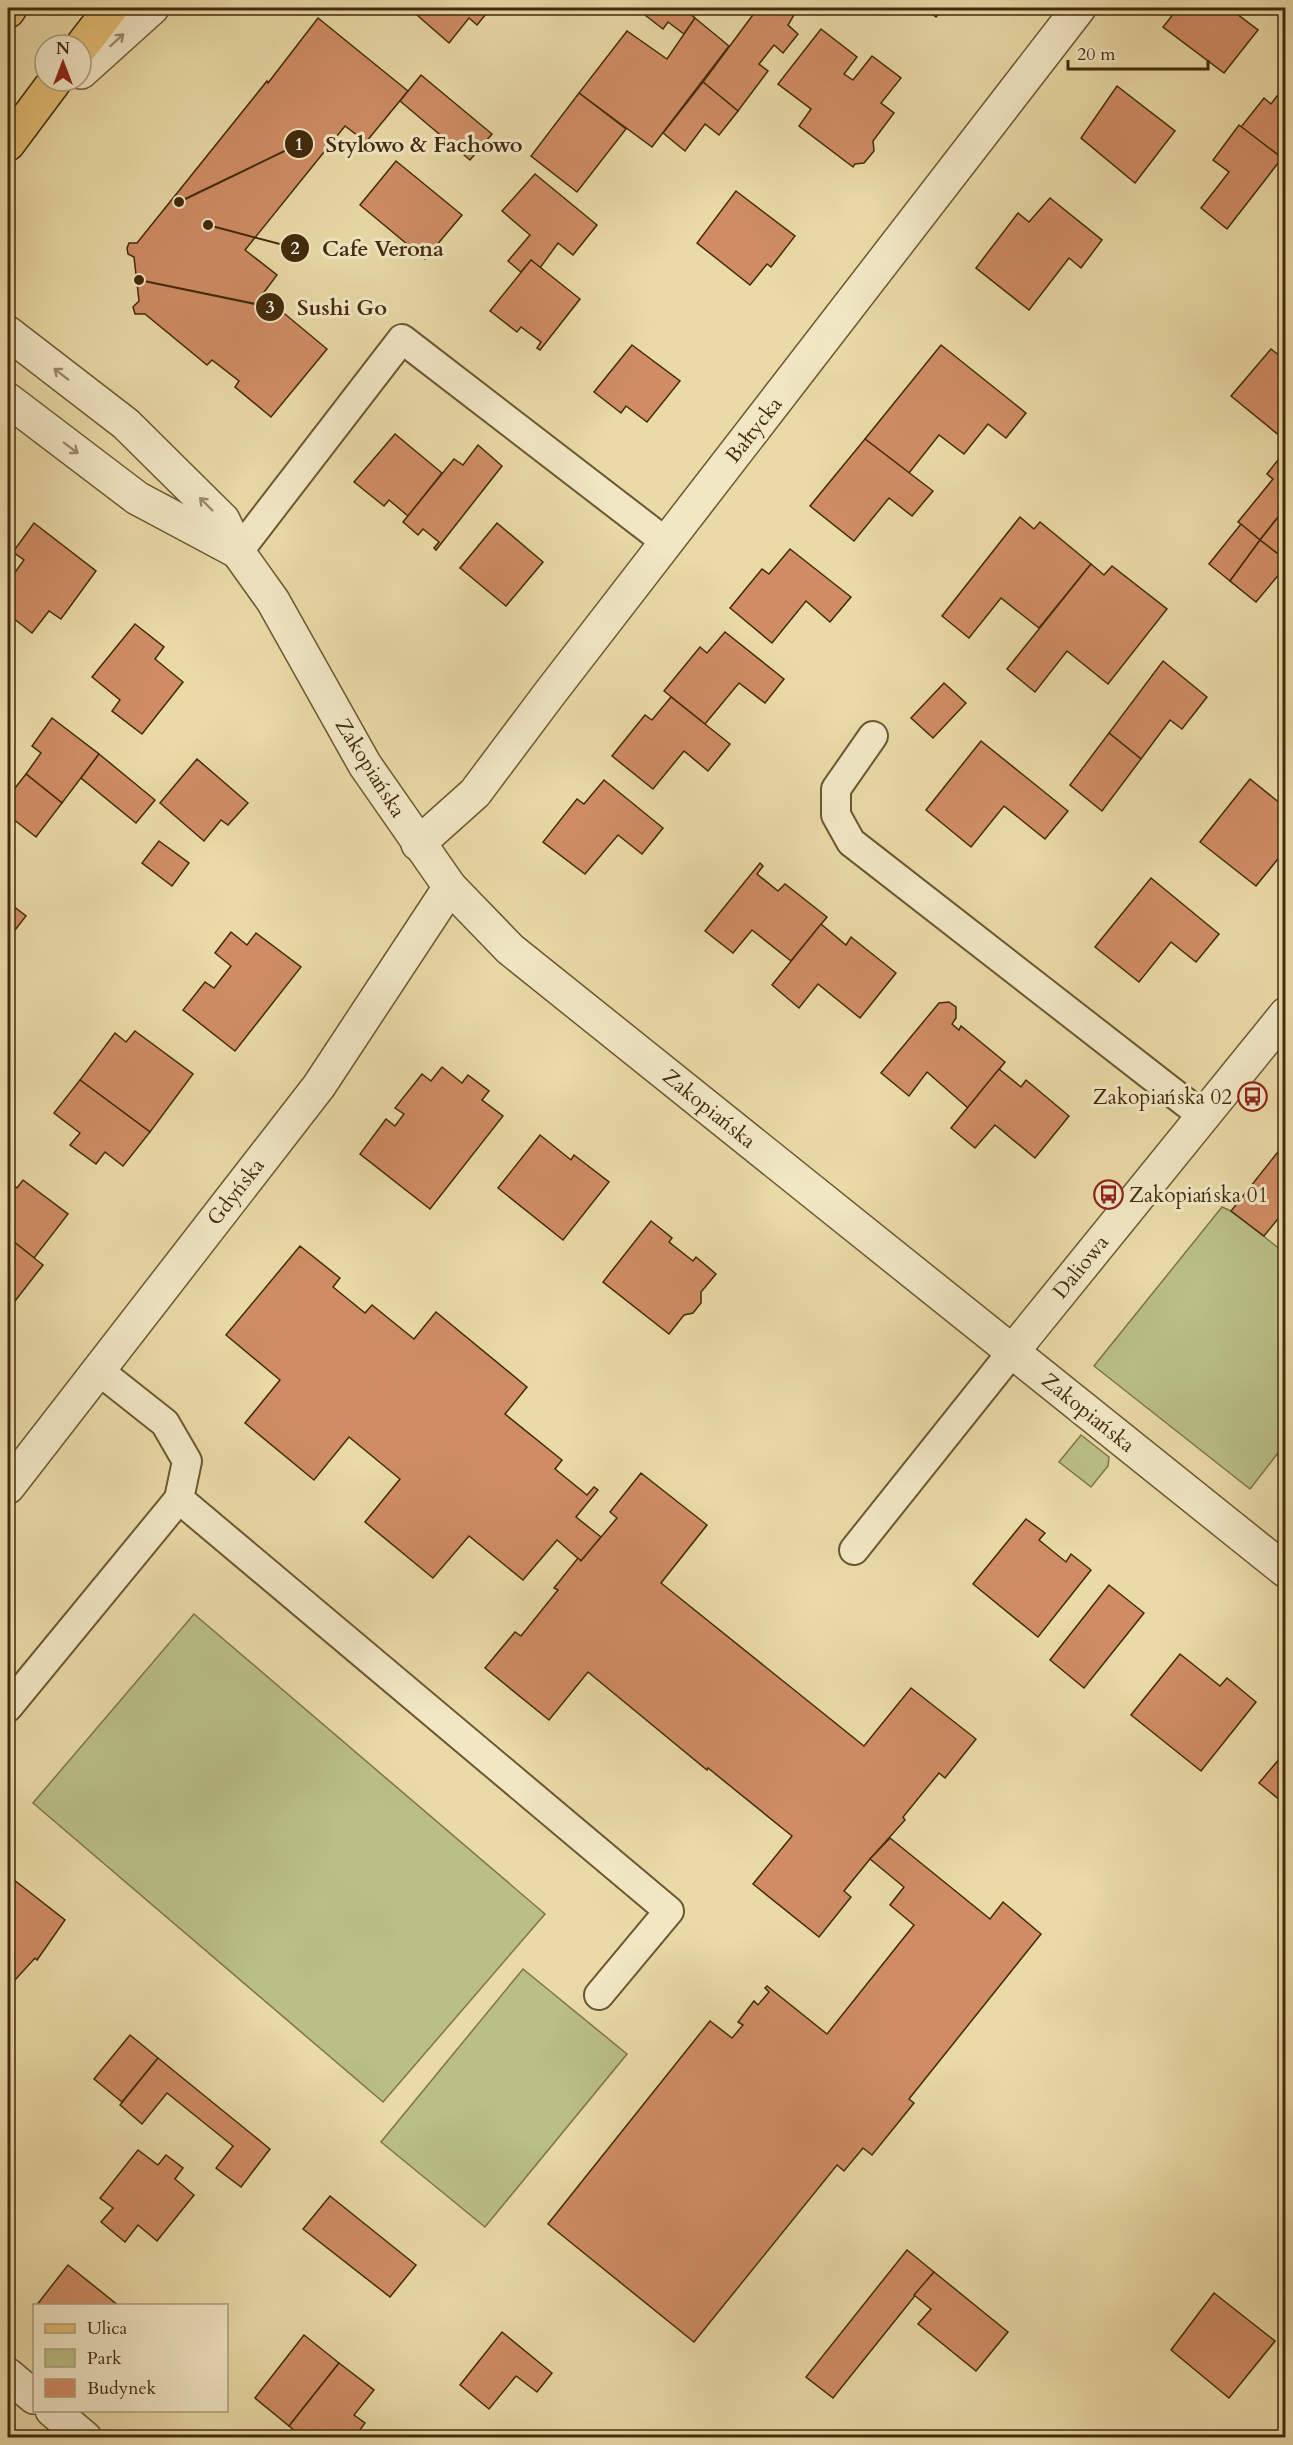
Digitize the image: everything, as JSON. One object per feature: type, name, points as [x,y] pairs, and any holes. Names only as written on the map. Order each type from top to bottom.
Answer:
[{"type":"main road","points":[[92,33],[111,8]]},
{"type":"main road","points":[[15,134],[46,93]]},
{"type":"street","points":[[93,61],[152,8]]},
{"type":"street","name":"Bałtycka","points":[[418,844],[476,793],[1079,8]]},
{"type":"street","points":[[15,134],[58,93]]},
{"type":"street","name":"Zakopiańska","points":[[8,333],[126,424],[223,520],[238,552],[273,601],[365,765],[450,887],[510,949],[1286,1571]]},
{"type":"street","name":"Zakopiańska","points":[[8,400],[137,498],[238,552]]},
{"type":"street","name":"Gdyńska","points":[[8,1486],[320,1086],[450,887]]},
{"type":"street","name":"Daliowa","points":[[1012,1352],[1286,1014]]},
{"type":"street","points":[[8,2375],[33,2396]]},
{"type":"street","points":[[54,2412],[86,2438]]},
{"type":"lane","points":[[238,552],[402,339],[667,543]]},
{"type":"lane","points":[[873,736],[836,789],[836,815],[851,842],[1203,1116]]},
{"type":"lane","points":[[854,1550],[1012,1352]]},
{"type":"lane","points":[[8,1707],[179,1499],[187,1461],[165,1423],[98,1370]]},
{"type":"lane","points":[[179,1499],[669,1911],[599,1995]]},
{"type":"green space","points":[[1222,1207],[1231,1211],[1285,1253],[1285,1444],[1250,1489],[1094,1366]]},
{"type":"green space","points":[[1081,1435],[1109,1457],[1108,1466],[1091,1487],[1059,1462]]},
{"type":"green space","points":[[194,1614],[545,1914],[383,2102],[33,1803]]},
{"type":"green space","points":[[523,1969],[627,2054],[485,2227],[381,2142]]},
{"type":"building","points":[[409,8],[491,8],[477,25],[469,18],[449,43]]},
{"type":"building","points":[[636,8],[683,8],[695,18],[684,34],[668,22],[663,29]]},
{"type":"building","points":[[758,8],[798,8],[788,25],[798,34],[783,53],[774,45],[759,64],[768,71],[738,111],[703,82]]},
{"type":"building","points":[[924,8],[944,8],[936,17]]},
{"type":"building","points":[[1178,8],[1229,8],[1258,30],[1224,73],[1163,27]]},
{"type":"building","points":[[318,18],[408,91],[366,142],[345,126],[245,250],[277,275],[262,295],[327,349],[271,417],[235,387],[239,381],[212,360],[207,365],[145,314],[135,314],[133,307],[139,301],[134,257],[128,254],[127,248],[129,243],[137,243]]},
{"type":"building","points":[[695,18],[729,46],[652,147],[579,93],[627,31],[667,59]]},
{"type":"building","points":[[821,29],[857,57],[844,74],[853,80],[872,56],[901,78],[881,103],[894,113],[873,141],[874,151],[864,163],[855,164],[853,167],[799,126],[811,109],[778,84]]},
{"type":"building","points":[[421,75],[492,134],[470,160],[400,101]]},
{"type":"building","points":[[703,82],[738,111],[719,135],[705,124],[685,151],[663,133]]},
{"type":"building","points":[[1117,86],[1175,131],[1135,183],[1081,138]]},
{"type":"building","points":[[579,93],[626,129],[577,192],[531,156]]},
{"type":"building","points":[[1277,96],[1286,100],[1286,154],[1282,158],[1241,127],[1264,98],[1271,104]]},
{"type":"building","points":[[1239,125],[1282,158],[1227,229],[1201,208],[1229,172],[1213,160]]},
{"type":"building","points":[[396,161],[462,215],[425,259],[360,205]]},
{"type":"building","points":[[535,174],[597,225],[573,255],[558,243],[540,268],[531,260],[521,272],[508,261],[530,235],[502,211]]},
{"type":"building","points":[[736,191],[795,236],[771,267],[767,264],[750,285],[697,243]]},
{"type":"building","points":[[1050,198],[1102,240],[1081,268],[1069,258],[1029,310],[976,268],[1018,213],[1029,222]]},
{"type":"building","points":[[531,260],[580,299],[540,350],[537,348],[541,342],[521,327],[517,332],[490,311]]},
{"type":"building","points":[[632,345],[680,381],[647,422],[626,406],[621,413],[594,392]]},
{"type":"building","points":[[941,345],[1026,413],[1006,438],[988,424],[964,454],[939,435],[909,473],[865,439]]},
{"type":"building","points":[[1271,349],[1286,361],[1286,441],[1231,396]]},
{"type":"building","points":[[395,434],[442,473],[408,516],[389,500],[384,506],[354,482]]},
{"type":"building","points":[[865,439],[933,491],[912,516],[889,498],[854,541],[810,506]]},
{"type":"building","points":[[478,445],[502,466],[436,550],[434,548],[439,542],[423,529],[418,535],[403,522],[454,459],[463,465]]},
{"type":"building","points":[[1284,452],[1286,507],[1260,540],[1238,522],[1273,479],[1267,474]]},
{"type":"building","points":[[1286,507],[1286,553],[1282,558],[1260,540]]},
{"type":"building","points":[[1020,517],[1034,529],[1040,522],[1091,564],[1039,628],[1001,598],[969,638],[942,616]]},
{"type":"building","points":[[34,523],[96,571],[61,619],[49,611],[32,633],[8,614],[8,582],[24,560],[13,552]]},
{"type":"building","points":[[497,523],[543,562],[506,606],[460,568]]},
{"type":"building","points":[[1241,524],[1260,540],[1230,581],[1209,564]]},
{"type":"building","points":[[1260,540],[1286,560],[1286,566],[1256,602],[1230,581]]},
{"type":"building","points":[[790,549],[851,597],[830,622],[806,601],[772,643],[730,608],[762,569],[769,574]]},
{"type":"building","points":[[1091,564],[1104,575],[1112,566],[1167,609],[1108,684],[1067,651],[1035,692],[1007,669]]},
{"type":"building","points":[[135,624],[164,647],[155,659],[183,682],[142,734],[112,711],[120,700],[92,677]]},
{"type":"building","points":[[725,632],[784,679],[765,703],[739,683],[705,724],[664,691],[700,647],[707,653]]},
{"type":"building","points":[[1163,661],[1207,697],[1182,729],[1170,720],[1141,759],[1109,733]]},
{"type":"building","points":[[944,683],[966,703],[933,738],[911,718]]},
{"type":"building","points":[[671,697],[730,744],[708,771],[684,751],[653,789],[612,756],[645,715],[652,720]]},
{"type":"building","points":[[52,718],[99,754],[62,803],[26,774],[41,753],[32,746]]},
{"type":"building","points":[[1109,733],[1141,759],[1102,811],[1070,785]]},
{"type":"building","points":[[981,741],[1068,811],[1045,839],[1004,806],[971,847],[926,810]]},
{"type":"building","points":[[99,754],[155,800],[136,823],[81,778]]},
{"type":"building","points":[[197,759],[248,803],[228,825],[221,820],[204,841],[160,803]]},
{"type":"building","points":[[26,774],[62,803],[36,837],[8,815],[8,797]]},
{"type":"building","points":[[1250,779],[1286,808],[1286,849],[1256,886],[1200,842]]},
{"type":"building","points":[[604,780],[663,828],[642,854],[618,835],[585,874],[543,842],[577,799],[584,804]]},
{"type":"building","points":[[159,841],[189,863],[172,886],[142,863]]},
{"type":"building","points":[[760,863],[763,866],[757,874],[778,891],[785,884],[827,917],[791,961],[752,930],[733,953],[705,931]]},
{"type":"building","points":[[1151,878],[1219,934],[1196,962],[1171,942],[1139,982],[1095,947]]},
{"type":"building","points":[[8,902],[26,916],[8,939]]},
{"type":"building","points":[[821,924],[846,945],[851,937],[896,973],[860,1018],[818,984],[799,1008],[772,985]]},
{"type":"building","points":[[231,932],[247,945],[256,933],[301,967],[235,1051],[183,1010],[205,982],[214,988],[231,966],[215,953]]},
{"type":"building","points":[[949,1002],[956,1007],[956,1018],[952,1024],[959,1030],[961,1026],[1005,1062],[968,1108],[927,1072],[909,1096],[881,1073],[939,1003]]},
{"type":"building","points":[[135,1031],[193,1074],[150,1132],[80,1080],[115,1033],[126,1042]]},
{"type":"building","points":[[442,1067],[462,1083],[468,1075],[489,1091],[482,1100],[503,1116],[430,1209],[360,1154],[386,1119],[395,1126],[404,1114],[395,1108],[422,1074],[431,1081]]},
{"type":"building","points":[[999,1069],[1021,1087],[1026,1080],[1069,1116],[1035,1158],[995,1125],[975,1148],[951,1128]]},
{"type":"building","points":[[80,1080],[150,1132],[123,1166],[105,1152],[96,1164],[70,1145],[80,1133],[54,1113]]},
{"type":"building","points":[[540,1135],[571,1160],[574,1155],[609,1182],[563,1240],[498,1188]]},
{"type":"building","points":[[1285,1143],[1286,1209],[1264,1236],[1231,1211]]},
{"type":"building","points":[[23,1180],[68,1214],[34,1258],[8,1237],[8,1181],[17,1188]]},
{"type":"building","points":[[651,1221],[672,1238],[669,1242],[693,1261],[696,1257],[716,1274],[701,1292],[701,1303],[693,1313],[684,1315],[669,1334],[603,1282]]},
{"type":"building","points":[[8,1237],[43,1265],[8,1310]]},
{"type":"building","points":[[300,1246],[340,1278],[333,1287],[365,1313],[372,1305],[414,1339],[436,1312],[527,1387],[505,1414],[562,1460],[555,1469],[587,1495],[594,1487],[598,1490],[576,1517],[601,1537],[581,1561],[557,1540],[523,1580],[469,1536],[433,1578],[365,1522],[400,1479],[349,1437],[314,1480],[245,1423],[280,1380],[226,1335]]},
{"type":"building","points":[[641,1473],[707,1525],[661,1583],[864,1746],[911,1688],[976,1739],[945,1778],[939,1773],[903,1817],[905,1820],[844,1891],[851,1897],[819,1937],[753,1884],[792,1836],[708,1768],[707,1770],[588,1672],[549,1720],[485,1668],[515,1632],[521,1636],[558,1590],[554,1588],[578,1558],[581,1561],[617,1518],[610,1512]]},
{"type":"building","points":[[1026,1519],[1045,1533],[1039,1540],[1066,1562],[1071,1554],[1091,1570],[1038,1637],[973,1584]]},
{"type":"building","points":[[1109,1585],[1144,1613],[1084,1688],[1050,1660]]},
{"type":"building","points":[[1180,1654],[1220,1686],[1227,1678],[1256,1702],[1201,1771],[1131,1715]]},
{"type":"building","points":[[1286,1751],[1286,1805],[1259,1783]]},
{"type":"building","points":[[890,1838],[990,1919],[1003,1902],[1041,1934],[909,2099],[914,2103],[872,2155],[863,2148],[844,2171],[837,2165],[694,2342],[548,2224],[710,2021],[732,2038],[743,2025],[738,2022],[754,2001],[758,2005],[769,1992],[765,1988],[767,1986],[827,2034],[914,1925],[890,1905],[904,1887],[870,1859]]},
{"type":"building","points":[[9,1876],[65,1920],[37,1960],[35,1958],[15,1980],[8,1974]]},
{"type":"building","points":[[130,2035],[158,2058],[122,2102],[94,2079]]},
{"type":"building","points":[[158,2058],[270,2149],[241,2187],[216,2168],[233,2146],[167,2093],[142,2124],[120,2105]]},
{"type":"building","points":[[138,2150],[158,2165],[166,2155],[183,2168],[175,2179],[194,2195],[157,2241],[138,2225],[125,2242],[101,2222],[113,2208],[100,2198]]},
{"type":"building","points":[[330,2196],[416,2265],[390,2297],[303,2229]]},
{"type":"building","points":[[907,2250],[934,2272],[833,2398],[806,2377]]},
{"type":"building","points":[[68,2265],[117,2304],[38,2304]]},
{"type":"building","points":[[934,2272],[1008,2332],[976,2371],[918,2324],[931,2309],[914,2295]]},
{"type":"building","points":[[1214,2293],[1275,2341],[1229,2398],[1171,2350]]},
{"type":"building","points":[[502,2332],[552,2373],[537,2392],[516,2376],[489,2409],[460,2385]]},
{"type":"building","points":[[304,2335],[339,2363],[289,2426],[255,2398]]},
{"type":"building","points":[[339,2363],[374,2390],[354,2415],[365,2423],[354,2438],[304,2438],[289,2426]]},
{"type":"place","name":"Stylowo & Fachowo","points":[[179,202]]},
{"type":"place","name":"Cafe Verona","points":[[208,225]]},
{"type":"place","name":"Sushi Go","points":[[139,280]]},
{"type":"place","name":"Zakopiańska 02","points":[[1253,1097]]},
{"type":"place","name":"Zakopiańska 01","points":[[1108,1195]]}]
